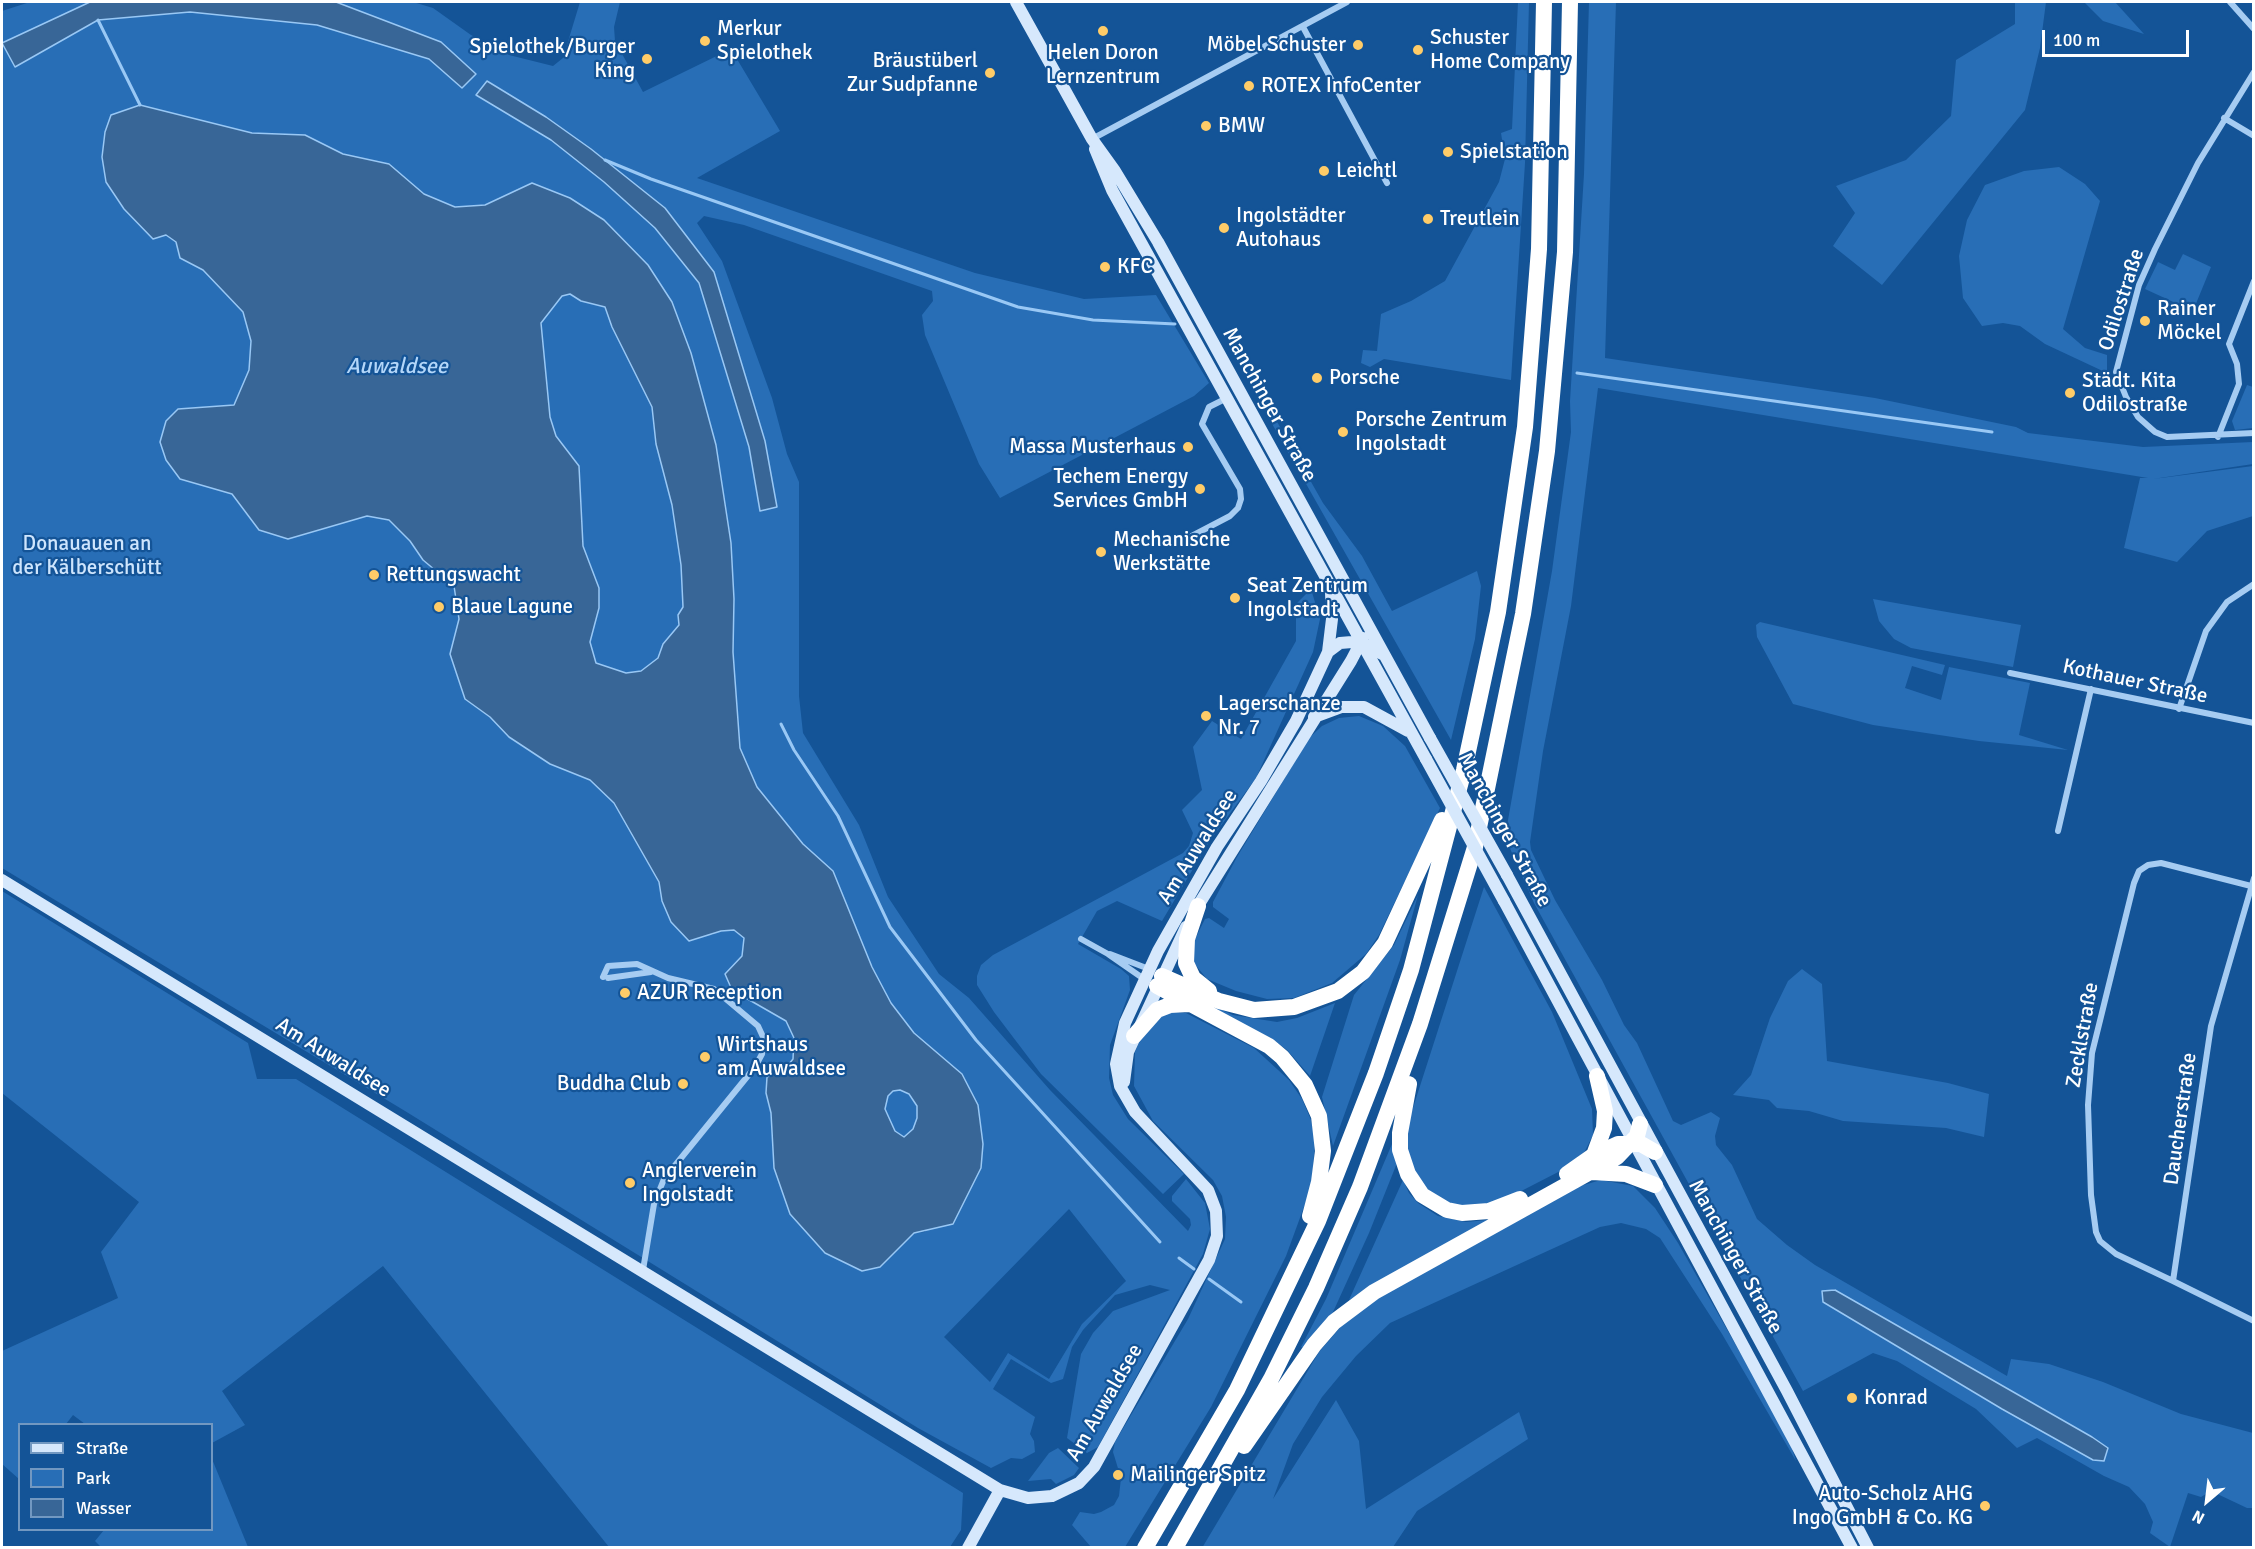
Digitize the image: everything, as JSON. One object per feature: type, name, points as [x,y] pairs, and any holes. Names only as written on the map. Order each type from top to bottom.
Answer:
[{"type":"highway","points":[[1145,1548],[1237,1390],[1318,1221],[1376,1073],[1411,970],[1464,770],[1498,612],[1525,427],[1539,249],[1544,2]]},
{"type":"highway","points":[[1175,1548],[1271,1379],[1316,1288],[1364,1176],[1420,1024],[1475,847],[1523,614],[1549,441],[1565,252],[1570,2]]},
{"type":"highway","points":[[1153,977],[1232,1006],[1268,1010],[1306,1004],[1338,991],[1363,972],[1385,943],[1464,770]]},
{"type":"highway","points":[[1198,906],[1187,939],[1186,963],[1199,984],[1232,1006]]},
{"type":"highway","points":[[1153,977],[1189,1004],[1252,1036],[1282,1057],[1305,1085],[1318,1116],[1323,1151],[1319,1182],[1289,1285]]},
{"type":"highway","points":[[1134,1036],[1157,1010],[1170,1005],[1189,1004]]},
{"type":"highway","points":[[1420,1024],[1400,1133],[1400,1150],[1408,1174],[1422,1195],[1434,1204],[1455,1212],[1489,1211],[1552,1182],[1594,1155],[1618,1144],[1641,1144],[1655,1152]]},
{"type":"highway","points":[[1594,1155],[1604,1128],[1605,1111],[1597,1076]]},
{"type":"highway","points":[[1197,1509],[1273,1407],[1314,1345],[1334,1322],[1374,1292],[1617,1157],[1632,1143],[1640,1124]]},
{"type":"highway","points":[[1591,1172],[1626,1174],[1655,1185]]},
{"type":"main road","name":"Manchinger Straße","points":[[1016,2],[1092,139],[1143,218],[1367,622],[1382,654],[1507,875],[1786,1391],[1868,1548]]},
{"type":"main road","name":"Manchinger Straße","points":[[1092,139],[1112,190],[1504,901],[1632,1143],[1852,1548]]},
{"type":"main road","name":"Am Auwaldsee","points":[[1127,1101],[1124,1067],[1153,977],[1202,872],[1296,721],[1328,652],[1332,619],[1330,588]]},
{"type":"main road","name":"Am Auwaldsee","points":[[2,880],[1000,1490],[1028,1498],[1052,1496],[1069,1489],[1088,1475],[1214,1248],[1218,1224],[1208,1190],[1127,1101],[1117,1077],[1117,1050],[1122,1029],[1360,643],[1367,622]]},
{"type":"main road","points":[[1328,652],[1340,643],[1360,643],[1382,654]]},
{"type":"main road","points":[[1314,717],[1341,707],[1364,707],[1409,731]]},
{"type":"main road","points":[[968,1548],[1000,1490]]},
{"type":"street","points":[[1092,139],[1347,2]]},
{"type":"street","points":[[2230,2],[2253,29]]},
{"type":"street","points":[[1303,27],[1387,183]]},
{"type":"street","name":"Odilostraße","points":[[2253,72],[2224,118],[2169,219],[2139,285],[2116,372],[2126,397],[2138,417],[2155,432],[2167,437],[2253,433]]},
{"type":"street","points":[[2224,118],[2253,136]]},
{"type":"street","points":[[2218,436],[2239,384],[2237,364],[2229,344],[2253,281]]},
{"type":"street","points":[[1186,539],[1230,516],[1238,508],[1241,499],[1240,489],[1202,424],[1209,408],[1240,391]]},
{"type":"street","points":[[2179,709],[2206,631],[2227,602],[2253,584]]},
{"type":"street","name":"Kothauer Straße","points":[[2010,673],[2253,723]]},
{"type":"street","points":[[2058,831],[2091,689]]},
{"type":"street","name":"Zecklstraße","points":[[2173,1281],[2106,1248],[2096,1232],[2091,1195],[2088,1105],[2092,1053],[2134,883],[2139,871],[2148,865],[2161,863],[2251,886]]},
{"type":"street","name":"Daucherstraße","points":[[2173,1281],[2211,1026],[2253,878]]},
{"type":"street","points":[[1081,939],[1153,977]]},
{"type":"street","points":[[1108,954],[1153,977]]},
{"type":"street","points":[[643,1271],[654,1204],[664,1179],[755,1067],[762,1054],[764,1039],[758,1026],[714,989],[652,972],[637,964],[608,966],[606,977],[652,972]]},
{"type":"street","points":[[2173,1281],[2253,1321]]},
{"type":"green space","name":"Donauauen an der Kälberschütt","points":[[30,2],[413,2],[433,8],[471,35],[509,55],[553,66],[563,58],[580,2],[620,2],[614,27],[615,41],[643,92],[731,49],[780,131],[697,178],[975,273],[1084,299],[1156,295],[1209,383],[1194,396],[1000,498],[979,464],[925,335],[922,315],[933,301],[932,291],[744,225],[704,216],[697,223],[722,261],[772,398],[787,454],[799,482],[799,696],[803,733],[859,825],[888,897],[939,974],[969,998],[1050,1090],[1188,1231],[1191,1225],[1190,1219],[1172,1201],[1172,1196],[1186,1179],[1205,1203],[1210,1229],[1203,1254],[1098,1447],[1087,1453],[1067,1438],[1081,1354],[1093,1333],[1113,1311],[1170,1290],[1150,1285],[1115,1295],[1083,1330],[1072,1347],[1063,1379],[1051,1383],[1011,1359],[993,1389],[1035,1417],[1030,1434],[1034,1441],[1035,1452],[1022,1459],[1011,1458],[991,1468],[918,1428],[405,1111],[2,868],[2,11]],"holes":[[[140,106],[252,133],[305,135],[343,154],[389,164],[424,194],[456,207],[485,205],[532,183],[716,445],[731,543],[734,599],[733,652],[740,748],[757,787],[803,844],[833,871],[872,967],[891,1003],[914,1033],[962,1074],[925,1232],[914,1233],[880,1267],[862,1271],[825,1253],[774,1168],[771,1113],[766,1093],[768,1077],[785,1069],[793,1059],[794,1038],[786,1021],[732,990],[725,974],[742,956],[744,938],[734,930],[721,930],[712,935],[662,901],[659,882],[614,803],[590,780],[550,764],[509,737],[490,717],[465,699],[450,654],[459,619],[454,586],[423,560],[410,541],[388,520],[367,516],[288,539],[259,530],[232,494],[180,479],[178,409],[234,405],[249,370],[251,341],[243,312],[203,270],[180,258],[176,242],[124,209],[106,182],[102,157],[111,116]],[[714,272],[765,441],[777,506],[760,511],[749,447],[699,283]],[[1069,1209],[1126,1281],[1082,1324],[1049,1379],[1008,1353],[990,1382],[944,1337]]]},
{"type":"green space","points":[[1518,2],[1529,2],[1525,163],[1511,380],[1384,359],[1370,367],[1361,363],[1363,350],[1377,351],[1381,314],[1411,301],[1445,281],[1499,182],[1505,159],[1501,133],[1512,129]]},
{"type":"green space","points":[[1589,2],[1616,2],[1605,358],[1875,398],[2016,427],[2028,433],[2143,447],[2253,442],[2253,464],[2153,479],[2253,466],[2253,516],[2207,531],[2177,562],[2124,548],[2140,478],[2148,478],[1598,388],[1571,606],[1543,751],[1530,842],[1531,850],[1555,900],[1602,980],[1624,1025],[1637,1043],[1673,1121],[1681,1125],[1711,1112],[1720,1118],[1715,1136],[1716,1145],[1732,1165],[1757,1219],[1787,1245],[1815,1265],[2007,1376],[2011,1359],[2049,1364],[2103,1382],[2181,1414],[2253,1433],[2253,1508],[2247,1508],[2211,1491],[2201,1497],[2188,1493],[2170,1547],[2150,1533],[2153,1522],[2145,1504],[2129,1487],[2104,1476],[2037,1438],[2017,1448],[1976,1409],[1897,1361],[1873,1353],[1803,1391],[1534,903],[1505,837],[1552,571],[1571,432],[1570,401],[1584,174]],"holes":[[[1824,1302],[1965,1366],[2092,1437],[2002,1409]]]},
{"type":"green space","points":[[2015,2],[2046,2],[2040,48],[2025,110],[1882,285],[1833,246],[1855,213],[1836,186],[1906,160],[1951,116],[1956,60],[2015,24]]},
{"type":"green space","points":[[2084,2],[2115,2],[2144,34],[2103,21]]},
{"type":"green space","points":[[2059,167],[2085,184],[2100,201],[2063,329],[2085,348],[2107,355],[2107,373],[2045,344],[2020,326],[2003,323],[1982,326],[1963,298],[1959,256],[1967,220],[1985,185],[2024,171]]},
{"type":"green space","points":[[2183,254],[2211,267],[2193,311],[2145,289],[2158,262],[2175,270]]},
{"type":"green space","points":[[570,294],[581,301],[605,307],[612,327],[652,407],[656,444],[672,505],[681,565],[683,607],[678,615],[679,625],[663,644],[658,658],[641,671],[626,673],[595,663],[590,642],[599,608],[592,568],[583,546],[579,466],[556,436],[550,417],[541,322],[562,296]]},
{"type":"green space","points":[[2247,385],[2253,387],[2253,428],[2235,430],[2232,421]]},
{"type":"green space","points":[[1267,404],[1323,503],[1362,556],[1392,611],[1477,571],[1481,586],[1475,639],[1451,740],[1262,406]]},
{"type":"green space","points":[[1311,589],[1320,619],[1313,652],[1256,778],[1209,842],[1162,921],[1117,901],[1097,911],[1078,944],[1129,976],[1130,990],[1110,1045],[1109,1078],[1113,1095],[1128,1119],[1184,1174],[1163,1194],[1041,1074],[994,1012],[977,985],[977,976],[981,965],[993,955],[1183,853],[1189,846],[1193,833],[1182,810],[1202,790],[1193,747],[1212,721],[1241,739],[1296,641],[1296,604]]},
{"type":"green space","points":[[1873,599],[2021,625],[2013,667],[1911,648],[1894,639],[1879,621]]},
{"type":"green space","points":[[1760,622],[1945,665],[1942,675],[1912,666],[1905,688],[1941,700],[1949,667],[2030,683],[2019,735],[2068,750],[1979,741],[1873,725],[1793,704],[1757,637],[1756,625]]},
{"type":"green space","points":[[1359,716],[1383,726],[1405,746],[1440,808],[1379,935],[1366,954],[1332,983],[1294,998],[1267,999],[1236,991],[1207,979],[1193,962],[1193,943],[1205,919],[1209,918],[1224,928],[1229,919],[1213,907],[1213,902],[1237,857],[1309,738],[1322,726],[1339,718]]},
{"type":"green space","points":[[1484,887],[1552,1012],[1592,1109],[1593,1135],[1585,1151],[1566,1168],[1498,1203],[1475,1208],[1451,1205],[1420,1184],[1410,1165],[1406,1140],[1411,1114]]},
{"type":"green space","points":[[2,891],[248,1043],[257,1079],[296,1079],[963,1493],[961,1530],[950,1547],[609,1547],[383,1266],[222,1391],[245,1425],[213,1442],[213,1423],[84,1423],[73,1415],[67,1423],[18,1423],[18,1478],[2,1464],[2,1351],[118,1298],[101,1252],[139,1202],[2,1093]]},
{"type":"green space","points":[[1418,895],[1400,960],[1333,1146],[1322,1097],[1354,995],[1394,945]]},
{"type":"green space","points":[[1802,969],[1822,984],[1827,1061],[1948,1083],[1989,1094],[1984,1137],[1946,1128],[1843,1121],[1809,1111],[1777,1108],[1769,1100],[1733,1095],[1751,1075],[1770,1018],[1788,981]]},
{"type":"green space","points":[[1194,997],[1233,1015],[1277,1022],[1297,1018],[1335,1003],[1310,1076],[1287,1050],[1271,1038],[1192,1000]]},
{"type":"green space","points":[[1170,1012],[1186,1013],[1254,1048],[1289,1080],[1302,1099],[1311,1120],[1315,1139],[1312,1185],[1286,1256],[1211,1407],[1125,1547],[1091,1547],[1072,1525],[1080,1512],[1094,1514],[1101,1512],[1114,1505],[1119,1496],[1121,1478],[1113,1452],[1115,1442],[1188,1319],[1225,1239],[1226,1217],[1222,1196],[1213,1180],[1153,1121],[1134,1086],[1135,1052],[1145,1029],[1155,1018]]},
{"type":"green space","points":[[893,1091],[906,1091],[917,1106],[917,1118],[913,1129],[904,1137],[895,1131],[885,1109],[888,1096]]},
{"type":"green space","points":[[1392,1144],[1397,1163],[1369,1233],[1328,1323],[1305,1348],[1301,1347],[1326,1299]]},
{"type":"green space","points":[[1403,1180],[1409,1193],[1418,1203],[1438,1216],[1466,1222],[1487,1220],[1488,1223],[1349,1300]]},
{"type":"green space","points":[[1601,1180],[1633,1186],[1655,1208],[1678,1243],[1788,1437],[1796,1461],[1722,1334],[1660,1238],[1646,1229],[1621,1223],[1600,1227],[1390,1323],[1356,1356],[1322,1397],[1293,1444],[1273,1499],[1336,1400],[1359,1441],[1366,1509],[1519,1412],[1528,1439],[1417,1511],[1393,1547],[1202,1548],[1319,1352],[1344,1323],[1402,1281],[1580,1186]]},
{"type":"green space","points":[[1058,1448],[1079,1468],[1074,1475],[1056,1484],[1051,1479],[1028,1481],[1049,1453]]},
{"type":"green space","points":[[213,1461],[248,1547],[102,1548],[95,1541],[103,1531],[213,1531]]},
{"type":"water","points":[[90,2],[336,2],[441,42],[476,74],[462,88],[429,59],[317,25],[190,12],[98,20],[15,67],[2,43]]},
{"type":"water","points":[[487,81],[546,117],[591,149],[665,208],[714,272],[765,441],[777,507],[760,511],[749,447],[699,283],[655,228],[604,182],[551,140],[476,95]]},
{"type":"water","name":"Auwaldsee","points":[[140,105],[252,133],[305,135],[343,154],[389,164],[424,194],[455,207],[485,205],[532,183],[570,198],[604,220],[648,265],[672,302],[691,353],[716,445],[731,543],[734,599],[733,652],[740,748],[757,787],[803,844],[833,871],[872,967],[891,1003],[914,1033],[962,1074],[978,1105],[983,1144],[981,1168],[953,1224],[914,1233],[880,1267],[862,1271],[825,1253],[790,1214],[774,1168],[771,1113],[766,1093],[767,1077],[785,1069],[793,1059],[794,1038],[786,1021],[732,990],[725,974],[742,956],[744,938],[734,930],[721,931],[689,941],[671,922],[662,901],[659,882],[614,803],[590,780],[550,764],[509,737],[490,717],[465,699],[450,654],[459,619],[454,586],[423,560],[410,541],[389,520],[367,516],[288,539],[259,530],[232,494],[180,479],[166,460],[160,442],[166,421],[178,409],[234,405],[249,370],[251,341],[243,312],[203,270],[180,258],[176,242],[166,235],[153,239],[124,209],[106,182],[102,157],[105,132],[111,115]],"holes":[[[570,294],[581,301],[605,307],[612,327],[652,407],[656,444],[672,505],[681,565],[683,607],[678,615],[679,625],[663,644],[658,658],[641,671],[626,673],[596,663],[590,642],[599,608],[599,588],[583,546],[579,466],[556,436],[550,417],[541,323],[562,296]],[[900,1090],[909,1094],[917,1106],[917,1118],[913,1129],[904,1137],[895,1131],[885,1109],[888,1096],[893,1091]]]},
{"type":"water","points":[[1835,1290],[2092,1437],[2108,1448],[2104,1461],[2093,1460],[2002,1409],[1823,1302],[1822,1291]]},
{"type":"waterway","points":[[98,20],[140,105]]},
{"type":"waterway","points":[[605,160],[651,179],[1018,307],[1093,320],[1175,324]]},
{"type":"waterway","points":[[1577,373],[1992,432]]},
{"type":"waterway","points":[[781,724],[794,750],[838,816],[890,927],[976,1040],[1160,1242]]},
{"type":"waterway","points":[[1179,1258],[1194,1269]]},
{"type":"waterway","points":[[1209,1279],[1241,1302]]},
{"type":"place","name":"Helen Doron Lernzentrum","points":[[1103,31]]},
{"type":"place","name":"Merkur Spielothek","points":[[705,41]]},
{"type":"place","name":"Möbel Schuster","points":[[1358,45]]},
{"type":"place","name":"Schuster Home Company","points":[[1418,50]]},
{"type":"place","name":"Spielothek/Burger King","points":[[647,59]]},
{"type":"place","name":"Bräustüberl Zur Sudpfanne","points":[[990,73]]},
{"type":"place","name":"ROTEX InfoCenter","points":[[1249,86]]},
{"type":"place","name":"BMW","points":[[1206,126]]},
{"type":"place","name":"Spielstation","points":[[1448,152]]},
{"type":"place","name":"Leichtl","points":[[1324,171]]},
{"type":"place","name":"Treutlein","points":[[1428,219]]},
{"type":"place","name":"Ingolstädter Autohaus","points":[[1224,228]]},
{"type":"place","name":"KFC","points":[[1105,267]]},
{"type":"place","name":"Rainer Möckel","points":[[2145,321]]},
{"type":"place","name":"Porsche","points":[[1317,378]]},
{"type":"place","name":"Städt. Kita Odilostraße","points":[[2070,393]]},
{"type":"place","name":"Porsche Zentrum Ingolstadt","points":[[1343,432]]},
{"type":"place","name":"Massa Musterhaus","points":[[1188,447]]},
{"type":"place","name":"Techem Energy Services GmbH","points":[[1200,489]]},
{"type":"place","name":"Mechanische Werkstätte","points":[[1101,552]]},
{"type":"place","name":"Rettungswacht","points":[[374,575]]},
{"type":"place","name":"Seat Zentrum Ingolstadt","points":[[1235,598]]},
{"type":"place","name":"Blaue Lagune","points":[[439,607]]},
{"type":"place","name":"Lagerschanze Nr. 7","points":[[1206,716]]},
{"type":"place","name":"AZUR Reception","points":[[625,993]]},
{"type":"place","name":"Wirtshaus am Auwaldsee","points":[[705,1057]]},
{"type":"place","name":"Buddha Club","points":[[683,1084]]},
{"type":"place","name":"Anglerverein Ingolstadt","points":[[630,1183]]},
{"type":"place","name":"Konrad","points":[[1852,1398]]},
{"type":"place","name":"Mailinger Spitz","points":[[1118,1475]]},
{"type":"place","name":"Auto-Scholz AHG Ingo GmbH & Co. KG","points":[[1985,1506]]}]
